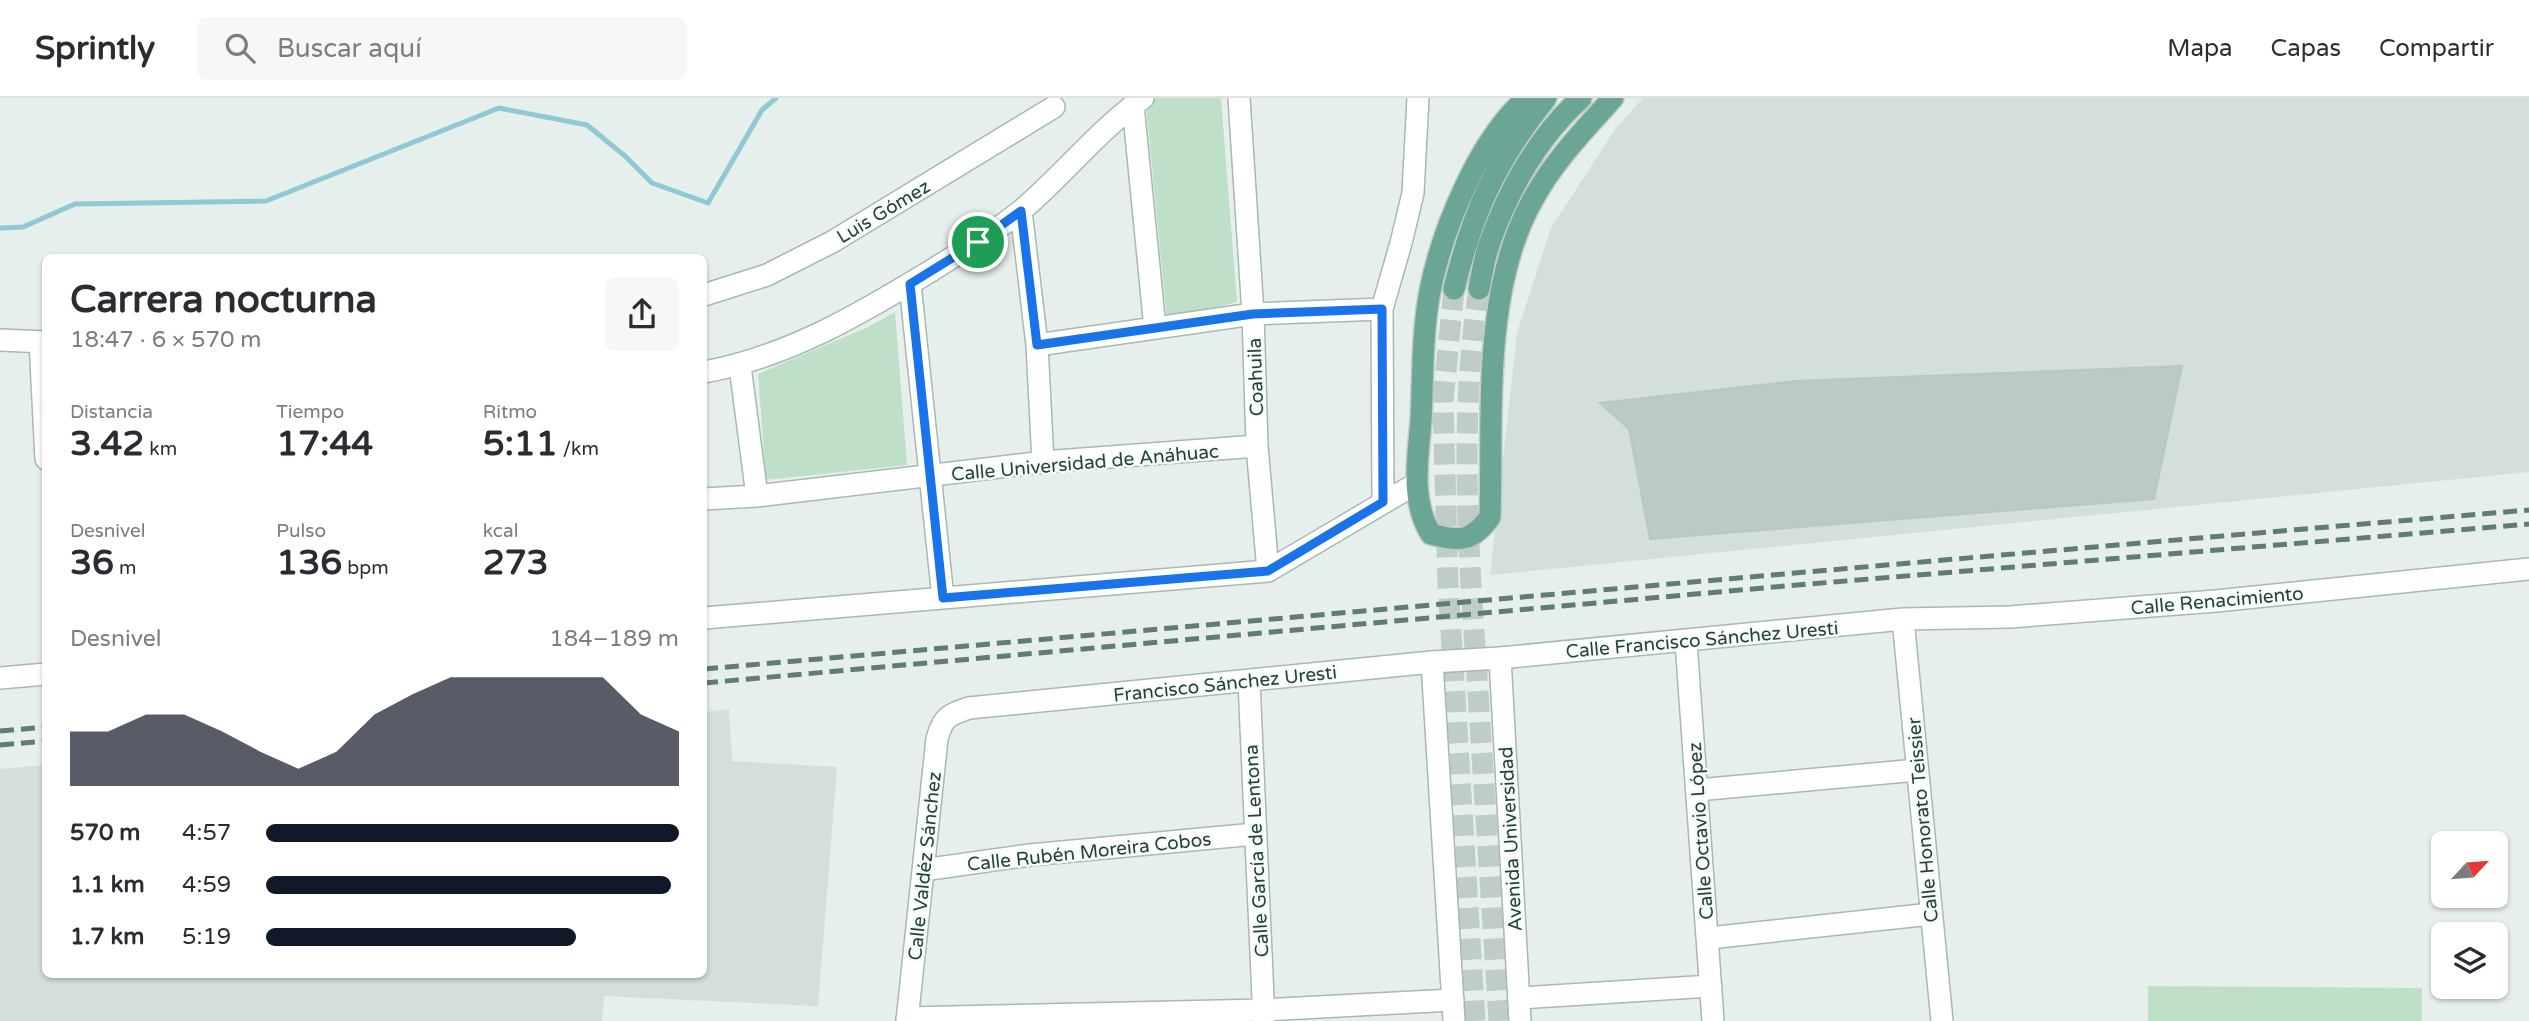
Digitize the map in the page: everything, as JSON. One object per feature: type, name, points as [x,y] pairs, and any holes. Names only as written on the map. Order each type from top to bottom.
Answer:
[{"type":"main road","points":[[1527,98],[1493,138],[1472,174],[1440,252],[1429,293],[1417,483],[1421,518],[1431,534],[1453,540],[1478,533],[1490,517],[1494,355],[1499,296],[1517,237],[1531,203],[1563,153],[1613,98]]},
{"type":"main road","points":[[1454,289],[1476,211],[1493,176],[1546,98]]},
{"type":"main road","points":[[1479,289],[1489,244],[1524,169],[1557,122],[1581,98]]},
{"type":"street","name":"Coahuila","points":[[1239,98],[1253,314],[1257,446],[1268,571]]},
{"type":"street","points":[[1383,502],[1382,309],[1413,193],[1418,98]]},
{"type":"street","points":[[1138,102],[1155,328]]},
{"type":"street","points":[[707,372],[740,366],[802,342],[857,316],[978,242],[1021,211],[1138,102]]},
{"type":"street","name":"Luis Gómez","points":[[707,294],[767,275],[832,242],[1054,107]]},
{"type":"street","points":[[1021,211],[1037,345],[1043,462]]},
{"type":"street","points":[[910,284],[943,598]]},
{"type":"street","points":[[1037,345],[1253,314],[1382,309]]},
{"type":"street","points":[[0,340],[42,342]]},
{"type":"street","points":[[740,366],[757,496]]},
{"type":"street","name":"Calle Universidad de Anáhuac","points":[[707,499],[757,496],[1043,462],[1257,446]]},
{"type":"street","points":[[707,618],[1268,571],[1417,483]]},
{"type":"street","name":"Calle Renacimiento","points":[[1903,619],[2010,617],[2174,604],[2529,569]]},
{"type":"street","name":"Calle Francisco Sánchez Uresti","points":[[1500,658],[1903,619]]},
{"type":"street","name":"Calle Honorato Teissier","points":[[1903,619],[1942,1021]]},
{"type":"street","name":"Calle Octavio López","points":[[1686,642],[1713,1021]]},
{"type":"street","name":"Francisco Sánchez Uresti","points":[[950,714],[969,708],[1432,662],[1500,658]]},
{"type":"street","name":"Avenida Universidad","points":[[1500,658],[1520,1021]]},
{"type":"street","points":[[907,1020],[1453,1011],[1432,662]]},
{"type":"street","points":[[0,678],[42,674]]},
{"type":"street","name":"Calle García de Lentona","points":[[1249,681],[1264,1015]]},
{"type":"street","name":"Calle Valdéz Sánchez","points":[[907,1020],[937,739],[941,724],[950,714]]},
{"type":"street","points":[[1697,790],[1917,770]]},
{"type":"street","name":"Calle Rubén Moreira Cobos","points":[[923,870],[1030,855],[1255,834]]},
{"type":"street","points":[[1709,938],[1931,915]]},
{"type":"street","points":[[1519,998],[1711,986]]},
{"type":"shaded area","points":[[1643,98],[2529,98],[2529,472],[1490,575],[1517,333],[1551,228],[1616,128]]},
{"type":"shaded area","points":[[729,709],[732,761],[837,767],[818,1006],[604,996],[602,1021],[0,1021],[0,769],[42,765],[42,978],[707,978],[707,712]]},
{"type":"green space","points":[[1156,98],[1221,98],[1237,302],[1167,320],[1146,105]]},
{"type":"green space","points":[[895,312],[907,465],[766,480],[758,374],[868,327]]},
{"type":"green space","points":[[2148,986],[2422,988],[2422,1021],[2148,1021]]},
{"type":"building","points":[[2182,366],[2154,499],[1650,539],[1629,429],[1600,403],[1795,381]]},
{"type":"waterway","points":[[0,228],[23,227],[75,204],[266,201],[499,108],[587,125],[625,156],[652,183],[708,203],[762,110],[776,98]]},
{"type":"tunnel","points":[[1454,289],[1443,401],[1448,584],[1475,1021]]},
{"type":"tunnel","points":[[1479,289],[1469,385],[1468,531],[1499,1021]]},
{"type":"railway","points":[[707,669],[2529,510]]},
{"type":"railway","points":[[707,683],[1774,587],[2529,524]]},
{"type":"railway","points":[[0,731],[42,727]]},
{"type":"railway","points":[[0,745],[42,741]]},
{"type":"route","points":[[1021,211],[1037,345],[1253,314],[1382,309],[1383,502],[1268,571],[943,598],[910,284],[978,242],[1021,211]]}]
